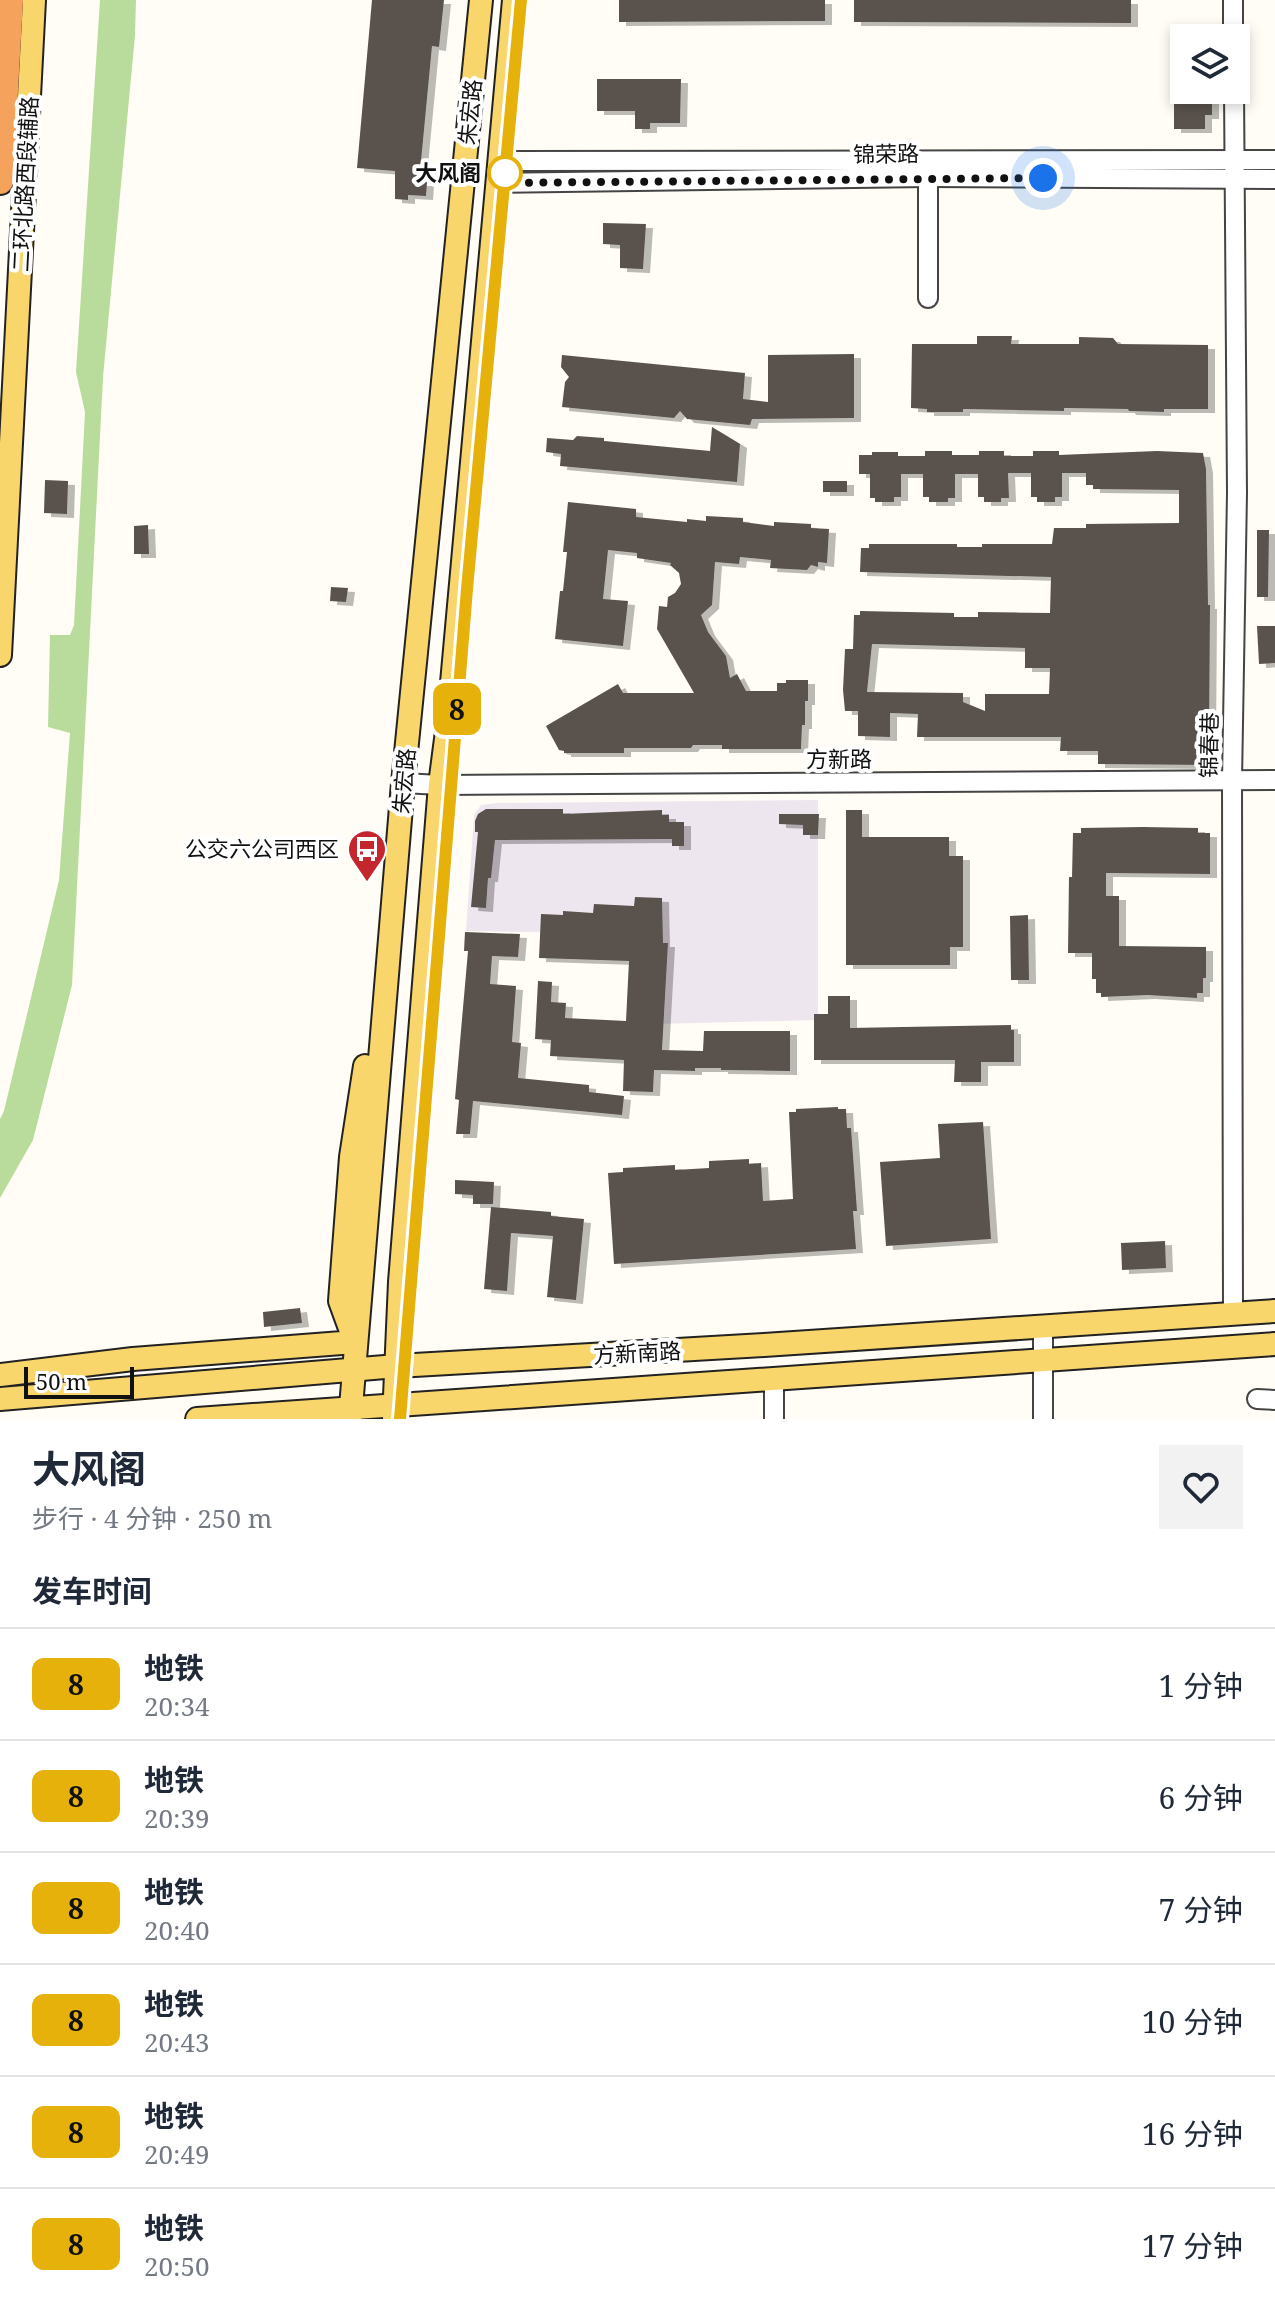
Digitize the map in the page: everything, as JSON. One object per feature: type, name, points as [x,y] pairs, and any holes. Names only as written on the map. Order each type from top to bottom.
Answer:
[{"type":"highway","points":[[0,181],[10,0]]},
{"type":"main road","name":"二环北路西段辅路","points":[[0,655],[34,0]]},
{"type":"main road","name":"朱宏路","points":[[350,1414],[403,783],[481,0]]},
{"type":"main road","name":"朱宏路","points":[[395,1412],[400,1282],[440,785],[451,701],[514,0]]},
{"type":"main road","name":"方新南路","points":[[0,1399],[397,1366],[1275,1311]]},
{"type":"main road","points":[[0,1375],[133,1359],[355,1342]]},
{"type":"main road","name":"方新南路","points":[[197,1419],[395,1412],[774,1378],[1275,1344]]},
{"type":"street","points":[[1233,0],[1233,24]]},
{"type":"street","name":"锦春巷","points":[[1233,1313],[1232,781],[1237,493],[1234,104]]},
{"type":"street","name":"锦荣路","points":[[499,172],[928,177],[1234,170],[1275,160]]},
{"type":"street","name":"锦荣路","points":[[499,172],[1234,170],[1275,179]]},
{"type":"street","points":[[928,177],[928,298]]},
{"type":"street","name":"方新路","points":[[403,783],[1275,780]]},
{"type":"street","points":[[1043,1326],[1043,1419]]},
{"type":"street","points":[[774,1378],[774,1419]]},
{"type":"shaded area","points":[[818,800],[818,1020],[657,1024],[662,934],[466,931],[474,815],[481,805]]},
{"type":"green space","points":[[100,0],[136,0],[103,377],[72,985],[33,1140],[0,1198],[0,1119],[59,880],[70,733],[48,727],[50,635],[70,635],[74,625],[85,412],[76,372]]},
{"type":"building","points":[[372,0],[444,0],[439,47],[432,46],[419,182],[427,182],[426,196],[408,195],[408,200],[395,199],[395,171],[357,168]]},
{"type":"building","points":[[619,0],[825,0],[825,21],[619,22]]},
{"type":"building","points":[[854,0],[1131,0],[1131,23],[854,22]]},
{"type":"building","points":[[597,79],[681,79],[680,123],[650,123],[650,129],[635,129],[635,111],[597,111]]},
{"type":"building","points":[[1174,104],[1212,104],[1212,115],[1205,115],[1205,129],[1174,129]]},
{"type":"building","points":[[603,223],[646,224],[643,269],[620,268],[620,245],[603,244]]},
{"type":"building","points":[[977,336],[1012,336],[1011,344],[1079,344],[1079,337],[1113,338],[1118,344],[1208,345],[1208,409],[1164,409],[1164,412],[1064,408],[1064,411],[963,409],[963,412],[927,412],[927,409],[911,408],[912,344],[977,344]]},
{"type":"building","points":[[854,354],[854,418],[752,419],[750,425],[687,419],[680,411],[674,418],[562,407],[565,382],[569,377],[561,367],[562,355],[745,373],[743,399],[768,402],[768,355]]},
{"type":"building","points":[[712,427],[740,444],[737,482],[560,466],[561,454],[546,452],[547,438],[573,440],[577,436],[710,451]]},
{"type":"building","points":[[925,451],[979,455],[979,451],[1004,451],[1004,456],[1033,456],[1033,451],[1059,451],[1059,455],[1157,451],[1203,453],[1210,605],[1209,739],[1213,739],[1212,765],[1098,764],[1098,751],[1060,751],[1061,737],[917,737],[918,714],[890,713],[890,737],[858,736],[858,711],[845,711],[843,690],[845,649],[853,649],[854,615],[860,615],[860,611],[954,613],[954,617],[978,617],[978,612],[1050,613],[1051,577],[860,572],[861,548],[869,548],[869,544],[982,547],[982,544],[1052,544],[1054,528],[1086,528],[1086,524],[1179,523],[1179,490],[1093,489],[1093,485],[1086,485],[1086,473],[1062,473],[1062,497],[1055,497],[1055,502],[1037,502],[1037,497],[1031,497],[1031,473],[1008,473],[1009,498],[1001,498],[1001,502],[984,502],[984,497],[978,497],[978,474],[955,474],[955,498],[948,498],[948,502],[929,502],[929,497],[923,497],[923,474],[901,474],[901,497],[894,497],[894,502],[875,502],[875,498],[870,498],[870,474],[859,474],[859,455],[898,452],[898,456],[925,456]],"holes":[[[872,644],[1025,648],[1025,668],[1050,668],[1049,694],[985,694],[985,711],[963,702],[963,693],[867,692]]]},
{"type":"building","points":[[45,480],[68,481],[67,514],[44,513]]},
{"type":"building","points":[[823,481],[847,481],[847,492],[823,492]]},
{"type":"building","points":[[568,502],[636,509],[636,517],[687,522],[687,519],[706,521],[706,516],[743,518],[743,522],[774,526],[774,522],[811,524],[811,528],[829,529],[827,563],[818,562],[818,567],[811,565],[807,570],[770,568],[771,560],[740,557],[739,564],[715,562],[712,605],[701,615],[708,632],[726,656],[730,678],[737,674],[746,691],[777,691],[777,683],[808,680],[801,749],[722,749],[722,745],[693,745],[691,748],[624,748],[624,753],[564,753],[559,750],[546,726],[618,684],[623,693],[694,693],[657,629],[659,606],[667,607],[668,597],[681,584],[679,573],[671,563],[637,558],[637,553],[608,550],[603,599],[628,601],[623,646],[555,639],[567,552],[563,552]]},
{"type":"building","points":[[148,525],[149,554],[134,554],[134,526]]},
{"type":"building","points":[[1257,530],[1269,530],[1268,597],[1257,597]]},
{"type":"building","points":[[331,587],[348,588],[346,602],[330,601]]},
{"type":"building","points":[[1257,626],[1275,626],[1275,663],[1259,664]]},
{"type":"building","points":[[486,809],[563,809],[563,814],[662,810],[662,815],[669,815],[669,822],[684,822],[684,846],[672,846],[672,839],[495,840],[486,908],[471,907],[478,832],[475,832],[475,821],[478,814]]},
{"type":"building","points":[[846,810],[862,810],[862,837],[949,837],[949,856],[963,856],[963,947],[950,947],[950,965],[846,965]]},
{"type":"building","points":[[779,814],[819,814],[818,835],[803,835],[803,825],[779,824]]},
{"type":"building","points":[[1081,828],[1198,828],[1198,833],[1210,833],[1210,874],[1106,873],[1106,896],[1119,896],[1119,946],[1206,947],[1206,978],[1203,978],[1203,993],[1197,993],[1197,998],[1148,995],[1101,997],[1101,993],[1096,993],[1096,979],[1092,979],[1092,953],[1068,953],[1073,833],[1081,833]]},
{"type":"building","points":[[635,897],[662,898],[663,943],[668,943],[662,1050],[703,1051],[704,1031],[790,1031],[790,1071],[721,1068],[654,1070],[653,1092],[623,1091],[624,1060],[550,1056],[551,1040],[535,1039],[538,981],[552,982],[551,1002],[566,1003],[565,1018],[626,1021],[629,961],[539,958],[541,914],[563,915],[563,911],[593,913],[594,904],[634,906]]},
{"type":"building","points":[[1028,915],[1029,980],[1011,980],[1010,916]]},
{"type":"building","points":[[465,932],[520,934],[518,957],[492,956],[490,984],[516,986],[512,1042],[521,1043],[518,1078],[589,1085],[589,1092],[624,1096],[622,1115],[473,1101],[470,1134],[456,1134],[459,1100],[455,1099],[468,951],[464,951]]},
{"type":"building","points":[[828,996],[850,996],[850,1028],[1011,1025],[1011,1030],[1014,1030],[1014,1062],[981,1062],[981,1082],[954,1082],[955,1060],[814,1060],[814,1014],[828,1014]]},
{"type":"building","points":[[838,1107],[846,1109],[847,1128],[851,1128],[857,1211],[853,1211],[856,1249],[614,1264],[608,1173],[623,1172],[623,1168],[675,1165],[675,1170],[709,1168],[709,1161],[749,1159],[749,1164],[761,1163],[763,1201],[793,1199],[789,1112]]},
{"type":"building","points":[[983,1122],[991,1239],[886,1246],[880,1162],[940,1158],[938,1124]]},
{"type":"building","points":[[455,1180],[494,1182],[493,1204],[473,1204],[473,1195],[455,1194]]},
{"type":"building","points":[[491,1207],[551,1212],[551,1216],[584,1219],[576,1300],[547,1297],[553,1236],[511,1233],[507,1291],[484,1289]]},
{"type":"building","points":[[1165,1241],[1166,1268],[1122,1270],[1121,1243]]},
{"type":"building","points":[[300,1308],[302,1323],[264,1327],[263,1312]]},
{"type":"metro line","name":"8","points":[[400,1419],[467,589],[521,0]]},
{"type":"place","name":"大风阁","points":[[505,173]]},
{"type":"place","name":"公交六公司西区","points":[[367,883]]},
{"type":"route","points":[[505,173],[498,183],[1043,178]]}]
